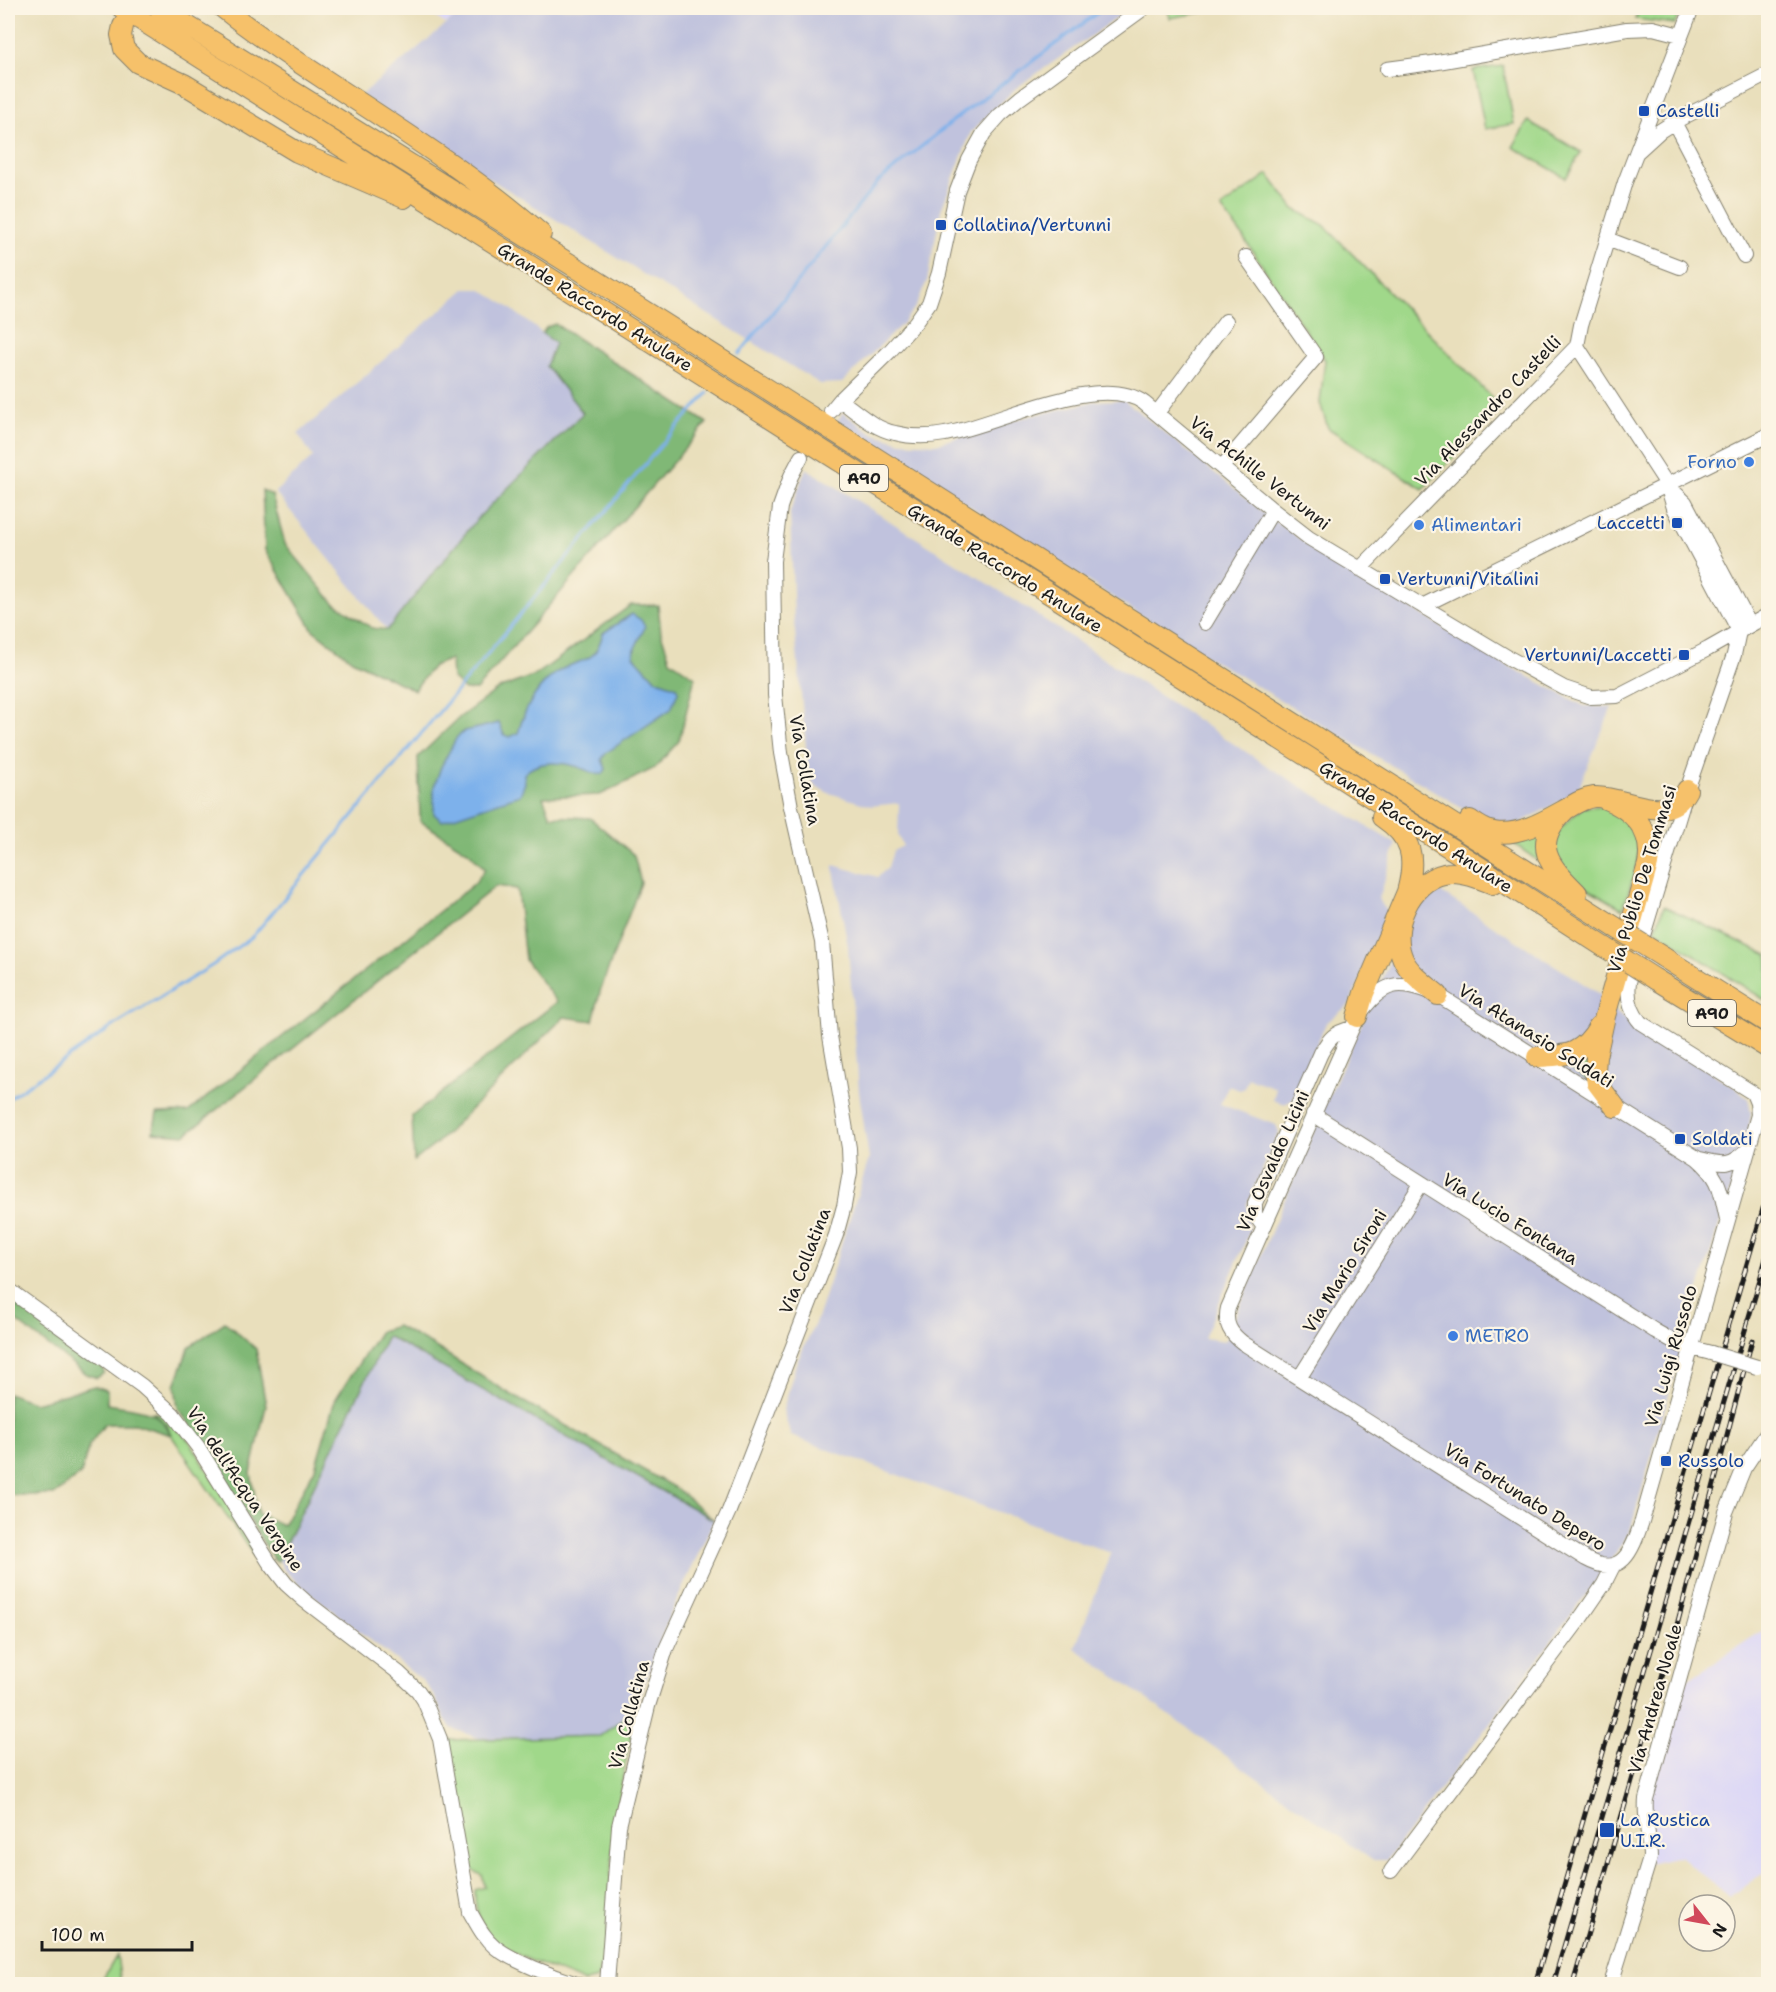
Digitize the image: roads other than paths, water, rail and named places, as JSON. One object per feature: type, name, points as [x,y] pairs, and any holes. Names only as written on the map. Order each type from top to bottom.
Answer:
[{"type":"highway","name":"Grande Raccordo Anulare","points":[[159,8],[583,272],[1768,1023]]},
{"type":"highway","points":[[223,8],[285,53],[468,176],[518,214],[583,272]]},
{"type":"highway","name":"Grande Raccordo Anulare","points":[[122,17],[470,228],[1655,979],[1768,1048]]},
{"type":"highway","points":[[122,17],[121,42],[129,55],[138,63],[184,84],[297,152],[470,228]]},
{"type":"highway","points":[[1308,758],[1366,807],[1390,822],[1409,844],[1411,854],[1412,863],[1407,892],[1354,1022]]},
{"type":"highway","points":[[1374,773],[1494,832],[1523,829],[1590,798],[1603,798],[1660,810],[1677,803],[1687,790]]},
{"type":"highway","points":[[1603,798],[1624,807],[1635,816],[1646,835],[1649,848],[1648,864],[1605,1016],[1596,1057],[1595,1077],[1601,1091],[1615,1107]]},
{"type":"highway","points":[[1567,808],[1554,824],[1549,835],[1547,846],[1549,861],[1557,873],[1610,923]]},
{"type":"highway","points":[[1438,995],[1409,969],[1402,958],[1399,940],[1400,924],[1407,907],[1413,896],[1426,882],[1441,874],[1456,873],[1511,891],[1545,909]]},
{"type":"highway","points":[[1537,1057],[1565,1055],[1579,1050],[1593,1037],[1605,1016]]},
{"type":"street","name":"Via Achille Vertunni","points":[[1144,8],[1020,98],[984,133],[969,160],[957,191],[939,273],[928,303],[889,352],[836,406],[880,428],[894,433],[917,436],[945,435],[1092,393],[1119,393],[1131,396],[1156,413],[1309,538],[1509,658],[1581,695],[1611,698],[1622,694],[1768,615]]},
{"type":"street","name":"Via Alessandro Castelli","points":[[1360,569],[1577,346],[1581,325],[1635,154],[1692,8]]},
{"type":"street","points":[[1387,69],[1627,29],[1653,28],[1680,35]]},
{"type":"street","name":"Via Alessandro Castelli","points":[[1635,154],[1660,131],[1674,122],[1768,75]]},
{"type":"street","points":[[1674,122],[1744,256]]},
{"type":"street","points":[[1607,239],[1680,267]]},
{"type":"street","points":[[1222,467],[1316,357],[1246,257]]},
{"type":"street","points":[[1156,413],[1226,321]]},
{"type":"street","points":[[1577,346],[1668,486],[1744,628]]},
{"type":"street","points":[[1422,606],[1768,435]]},
{"type":"street","name":"Via Collatina","points":[[607,1984],[619,1826],[648,1706],[666,1649],[729,1511],[796,1333],[836,1235],[850,1172],[849,1148],[830,1036],[822,942],[780,753],[775,696],[773,561],[780,507],[791,476],[801,457]]},
{"type":"street","points":[[1205,623],[1273,510]]},
{"type":"street","name":"Via Publio De Tommasi","points":[[1744,628],[1687,790],[1629,982],[1629,1000],[1633,1012],[1645,1026],[1753,1093],[1758,1114],[1749,1149]]},
{"type":"street","name":"Via Atanasio Soldati","points":[[1354,1022],[1376,994],[1387,987],[1408,985],[1438,995],[1697,1158],[1712,1171],[1719,1184],[1727,1219]]},
{"type":"street","points":[[1263,1227],[1255,1215],[1256,1203],[1317,1062],[1329,1039],[1354,1022]]},
{"type":"street","name":"Via Osvaldo Licini","points":[[1227,1321],[1228,1308],[1354,1022]]},
{"type":"street","name":"Via Lucio Fontana","points":[[1313,1114],[1676,1343],[1763,1368]]},
{"type":"street","name":"Via Atanasio Soldati","points":[[1697,1158],[1729,1164],[1738,1160],[1749,1149]]},
{"type":"street","name":"Via Luigi Russolo","points":[[1613,1566],[1627,1553],[1639,1530],[1749,1149]]},
{"type":"street","name":"Via Mario Sironi","points":[[1300,1377],[1421,1184]]},
{"type":"street","name":"Via dell'Acqua Vergine","points":[[8,1289],[142,1386],[173,1414],[198,1447],[282,1579],[305,1601],[379,1657],[418,1691],[440,1739],[470,1912],[482,1933],[495,1947],[532,1966],[577,1984]]},
{"type":"street","name":"Via Fortunato Depero","points":[[1227,1321],[1232,1334],[1237,1338],[1586,1559],[1603,1567],[1613,1566]]},
{"type":"street","name":"Via Andrea Noale","points":[[1611,1984],[1650,1858],[1645,1812],[1646,1800],[1726,1512],[1744,1468],[1768,1432]]},
{"type":"street","name":"Via Fortunato Depero","points":[[1391,1871],[1582,1616],[1604,1584],[1613,1566]]},
{"type":"water","points":[[632,614],[641,620],[645,627],[635,648],[634,656],[655,679],[677,687],[678,692],[671,709],[606,753],[602,759],[606,769],[603,774],[596,774],[562,763],[541,764],[524,774],[525,783],[520,795],[442,821],[434,814],[434,787],[441,767],[457,737],[465,731],[499,723],[504,735],[510,737],[518,733],[528,706],[544,683],[567,666],[591,656],[600,644],[603,633]]},
{"type":"waterway","points":[[739,354],[878,182],[959,116],[1104,8]]},
{"type":"waterway","points":[[8,1099],[115,1025],[213,965],[253,936],[667,438],[708,393]]},
{"type":"waterway","points":[[1761,1569],[1768,1565]]},
{"type":"railway","points":[[1535,1984],[1768,1192]]},
{"type":"railway","points":[[1553,1984],[1768,1252]]},
{"type":"railway","points":[[1573,1984],[1677,1625],[1752,1340]]},
{"type":"place","name":"Castelli","points":[[1644,111]]},
{"type":"place","name":"Collatina/Vertunni","points":[[941,225]]},
{"type":"place","name":"Forno","points":[[1749,462]]},
{"type":"place","name":"Laccetti","points":[[1677,523]]},
{"type":"place","name":"Alimentari","points":[[1419,525]]},
{"type":"place","name":"Vertunni/Vitalini","points":[[1385,579]]},
{"type":"place","name":"Vertunni/Laccetti","points":[[1684,655]]},
{"type":"place","name":"Soldati","points":[[1680,1139]]},
{"type":"place","name":"METRO","points":[[1453,1336]]},
{"type":"place","name":"Russolo","points":[[1666,1461]]},
{"type":"place","name":"La Rustica U.I.R.","points":[[1607,1830]]}]
